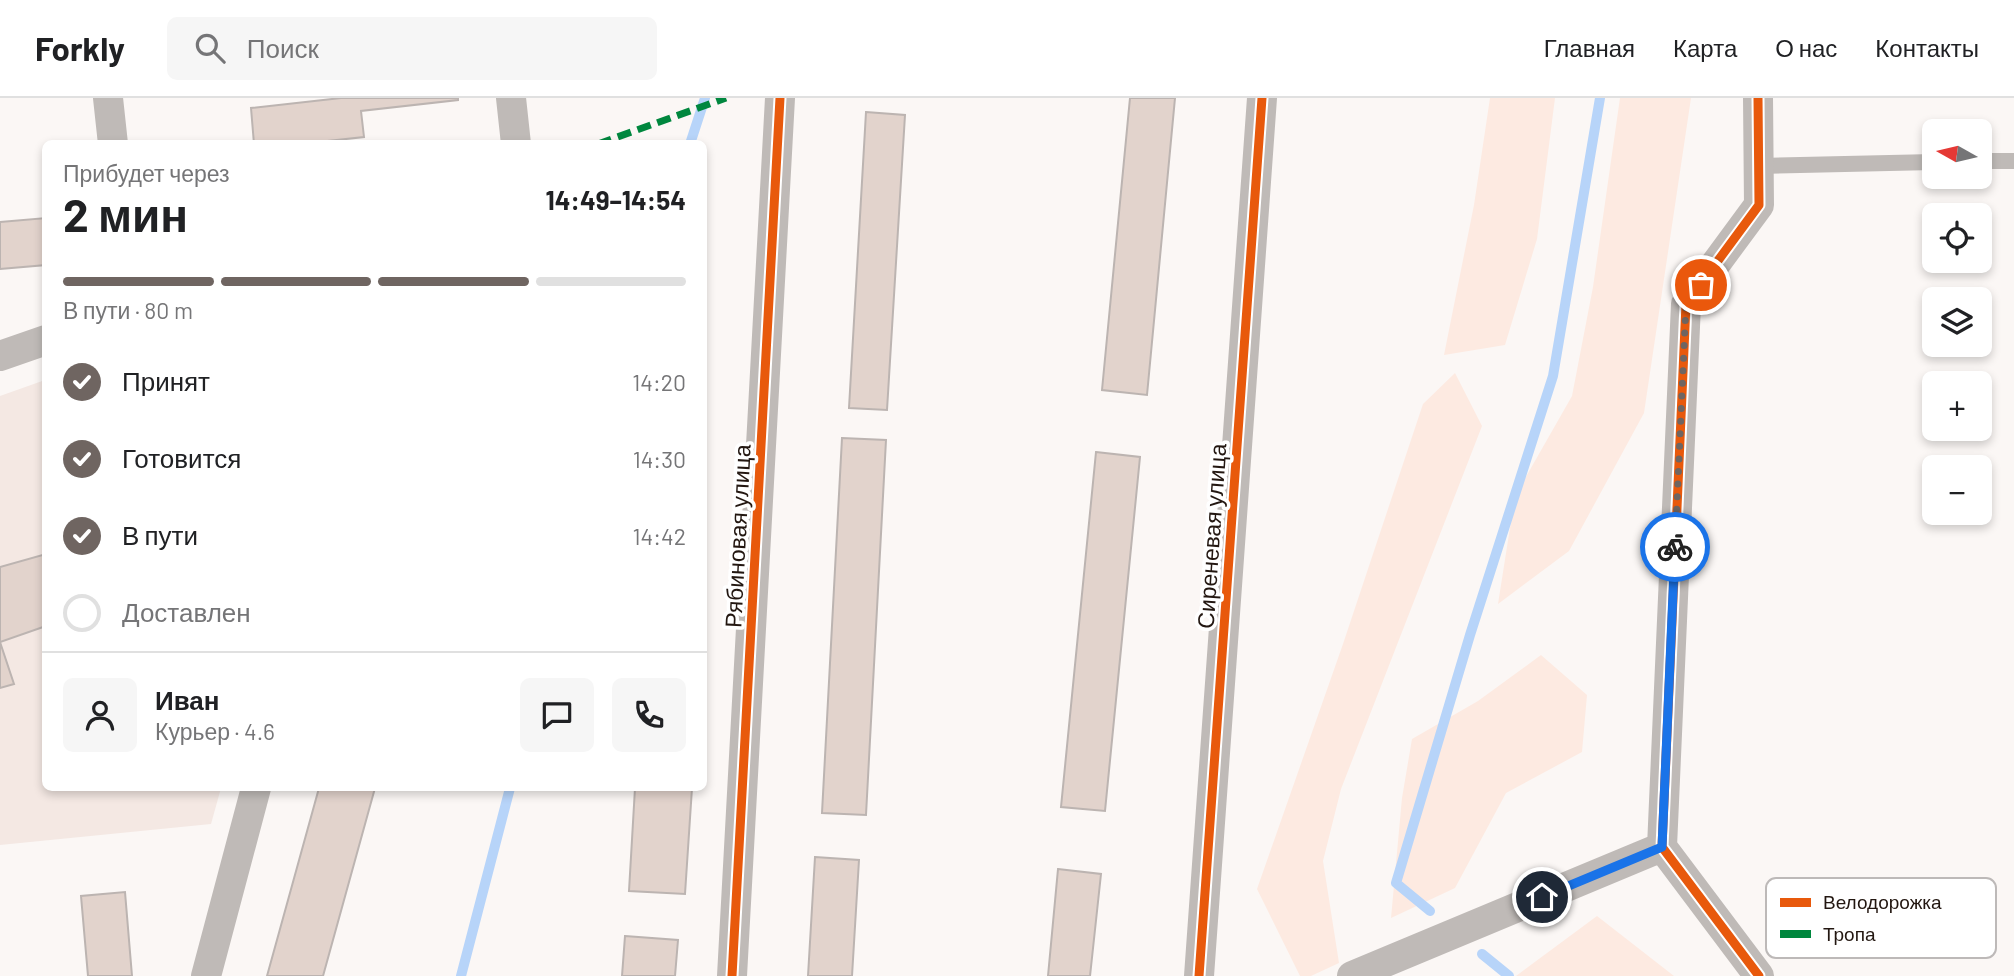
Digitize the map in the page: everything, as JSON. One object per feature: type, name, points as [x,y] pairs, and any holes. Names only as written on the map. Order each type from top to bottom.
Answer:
[{"type":"street","points":[[108,98],[113,140]]},
{"type":"street","points":[[511,98],[516,140]]},
{"type":"street","name":"Рябиновая улица","points":[[732,976],[780,98]]},
{"type":"street","name":"Сиреневая улица","points":[[1199,976],[1262,98]]},
{"type":"street","points":[[1758,98],[1759,205],[1686,304],[1662,847],[1759,976]]},
{"type":"street","points":[[0,356],[42,341]]},
{"type":"street","points":[[206,976],[255,791]]},
{"type":"street","points":[[1352,976],[1662,847]]},
{"type":"lane","points":[[1992,161],[2014,161]]},
{"type":"lane","points":[[1759,166],[1922,162]]},
{"type":"shaded area","points":[[1490,98],[1555,98],[1537,239],[1505,345],[1444,355],[1474,205]]},
{"type":"shaded area","points":[[1620,98],[1691,98],[1644,413],[1569,551],[1498,604],[1515,496],[1572,396],[1593,287]]},
{"type":"shaded area","points":[[1455,373],[1482,426],[1341,789],[1323,861],[1339,963],[1311,976],[1300,976],[1257,889],[1423,404]]},
{"type":"shaded area","points":[[42,381],[42,791],[220,791],[211,824],[0,845],[0,396]]},
{"type":"shaded area","points":[[1541,655],[1587,695],[1582,752],[1506,793],[1455,888],[1391,918],[1402,798],[1412,739],[1478,701]]},
{"type":"shaded area","points":[[1597,916],[1674,976],[1516,976]]},
{"type":"building","points":[[341,98],[458,98],[361,111],[364,137],[337,140],[254,140],[251,108]]},
{"type":"building","points":[[1130,98],[1175,98],[1147,395],[1102,390]]},
{"type":"building","points":[[866,112],[905,115],[887,410],[849,408]]},
{"type":"building","points":[[42,218],[42,265],[0,269],[0,222]]},
{"type":"building","points":[[842,438],[886,440],[866,815],[822,813]]},
{"type":"building","points":[[1096,452],[1140,457],[1105,811],[1061,807]]},
{"type":"building","points":[[42,555],[42,627],[0,642],[0,567]]},
{"type":"building","points":[[0,642],[14,684],[0,688]]},
{"type":"building","points":[[318,791],[374,791],[323,976],[267,976]]},
{"type":"building","points":[[635,791],[692,791],[685,894],[629,891]]},
{"type":"building","points":[[815,857],[859,860],[852,976],[808,976]]},
{"type":"building","points":[[1058,869],[1101,874],[1090,976],[1048,976]]},
{"type":"building","points":[[125,892],[132,976],[88,976],[81,896]]},
{"type":"building","points":[[625,936],[678,940],[675,976],[622,976]]},
{"type":"waterway","points":[[691,140],[705,98]]},
{"type":"waterway","points":[[1430,911],[1396,883],[1470,635],[1553,376],[1600,98]]},
{"type":"waterway","points":[[461,976],[509,791]]},
{"type":"waterway","points":[[1482,954],[1509,976]]},
{"type":"marked path","points":[[609,140],[726,98]]},
{"type":"cycle path","points":[[732,976],[780,98]]},
{"type":"cycle path","points":[[1199,976],[1262,98]]},
{"type":"cycle path","points":[[1758,98],[1759,205],[1686,304],[1662,847],[1759,976]]},
{"type":"way so far","points":[[1675,547],[1686,304],[1701,285]]},
{"type":"route","points":[[1542,897],[1662,847],[1675,547]]}]
